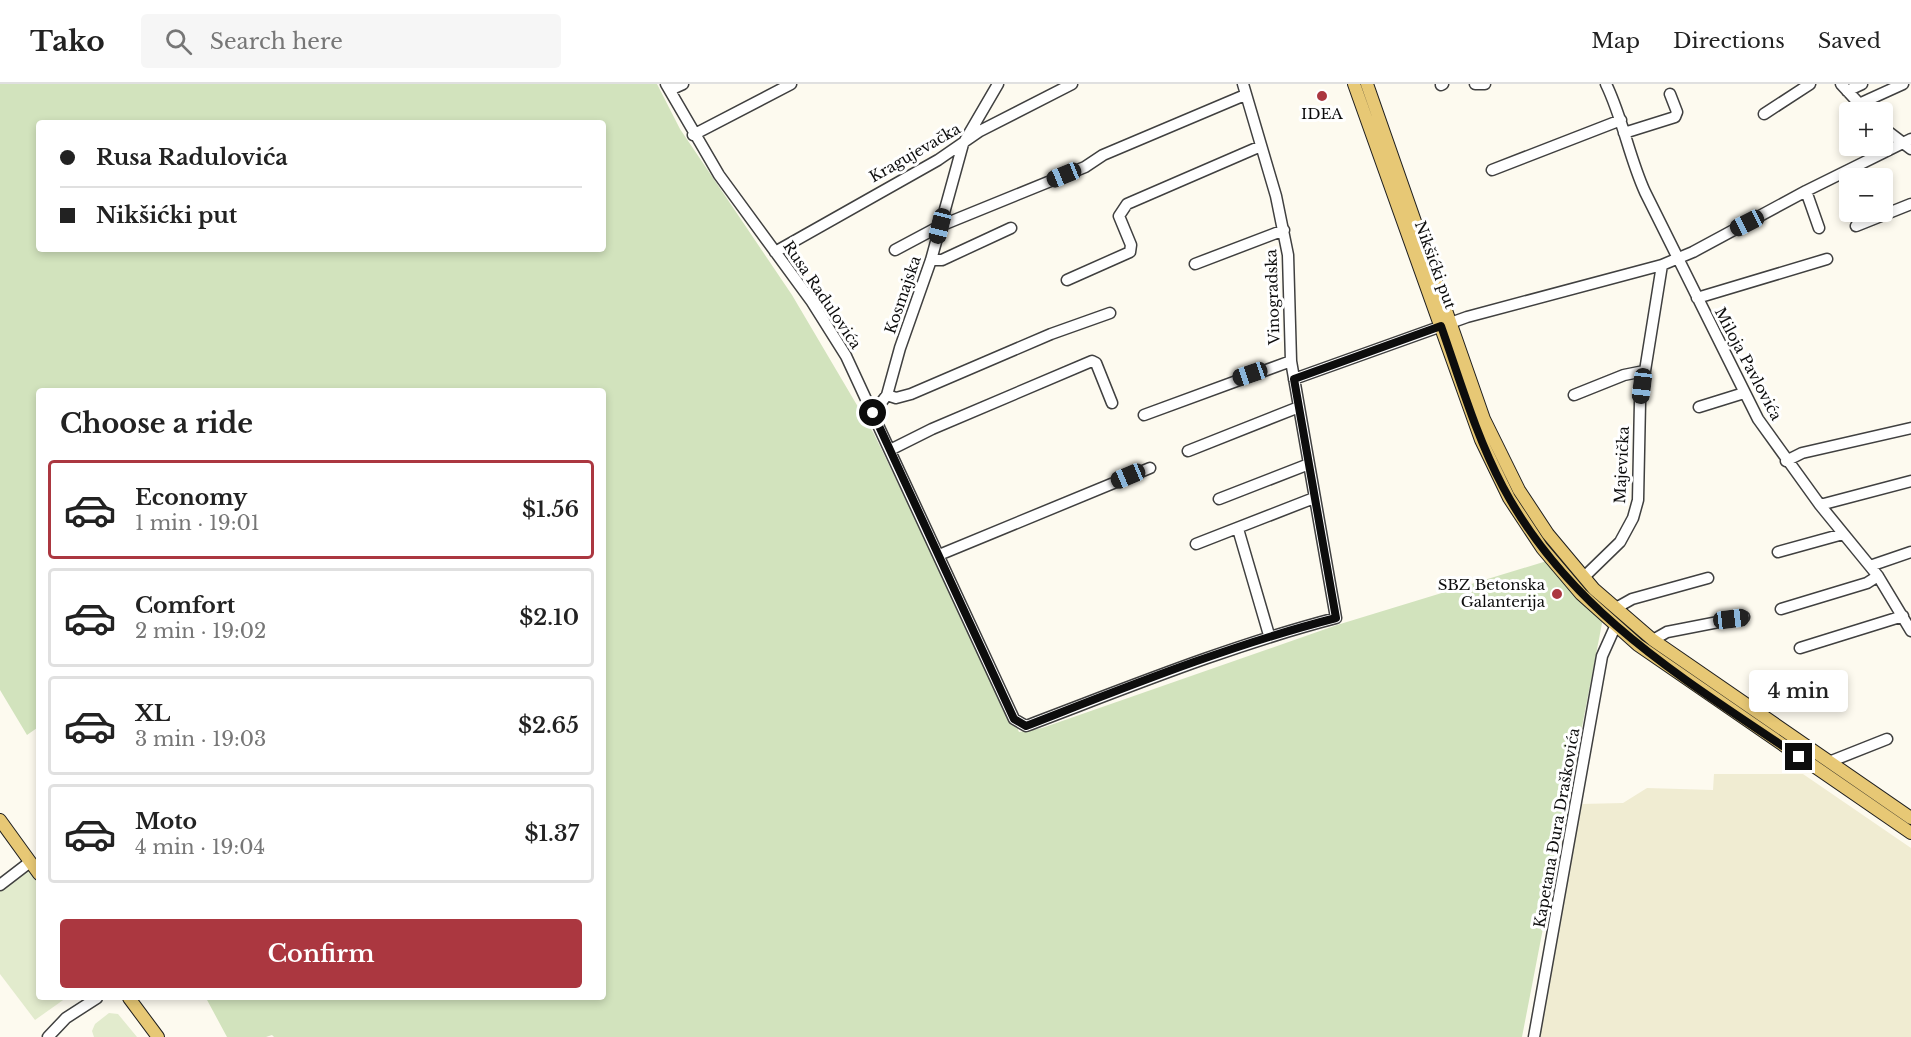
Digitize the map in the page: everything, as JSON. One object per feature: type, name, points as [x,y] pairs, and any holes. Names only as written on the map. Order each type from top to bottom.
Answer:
[{"type":"main road","name":"Nikšićki put","points":[[1354,84],[1446,324],[1482,440],[1514,506],[1558,569],[1615,627],[1665,665],[1890,811],[1911,833]]},
{"type":"main road","points":[[1367,84],[1446,324],[1496,447],[1538,520],[1584,577],[1653,640],[1828,762],[1890,811],[1911,818]]},
{"type":"main road","points":[[0,820],[36,870]]},
{"type":"main road","points":[[130,1000],[158,1037]]},
{"type":"street","points":[[668,87],[683,84]]},
{"type":"street","points":[[693,135],[791,84]]},
{"type":"street","name":"Kosmajska","points":[[873,413],[887,395],[900,348],[931,260],[963,144],[998,84]]},
{"type":"street","name":"Kragujevačka","points":[[775,252],[963,144],[980,131],[1072,84]]},
{"type":"street","points":[[1474,84],[1485,84]]},
{"type":"street","name":"Miloja Pavlovića","points":[[1606,84],[1621,120],[1634,167],[1743,393],[1786,461],[1878,576],[1911,631]]},
{"type":"street","points":[[1764,114],[1810,84]]},
{"type":"street","points":[[1844,88],[1862,84]]},
{"type":"street","points":[[1873,102],[1903,84]]},
{"type":"street","name":"Rusa Radulovića","points":[[668,87],[693,135],[838,341],[892,449],[1014,719],[1026,726],[1269,635]]},
{"type":"street","points":[[1844,88],[1857,102]]},
{"type":"street","points":[[895,250],[940,226],[1084,167],[1103,155],[1244,89]]},
{"type":"street","name":"Vinogradska","points":[[1244,89],[1284,230],[1290,274],[1291,361],[1336,618],[1269,635]]},
{"type":"street","points":[[1624,133],[1675,117],[1677,112],[1670,94]]},
{"type":"street","points":[[1492,170],[1621,120]]},
{"type":"street","points":[[1893,135],[1909,144]]},
{"type":"street","points":[[1294,379],[1446,324],[1662,265],[1806,191],[1909,144]]},
{"type":"street","points":[[1067,280],[1130,252],[1131,245],[1119,216],[1127,204],[1261,146]]},
{"type":"street","points":[[1806,191],[1819,228]]},
{"type":"street","points":[[1856,226],[1911,204]]},
{"type":"street","points":[[931,260],[942,260],[1011,228]]},
{"type":"street","points":[[1195,264],[1284,230]]},
{"type":"street","points":[[1697,298],[1827,259]]},
{"type":"street","name":"Majevička","points":[[1584,577],[1620,542],[1634,518],[1638,500],[1640,402],[1662,265]]},
{"type":"street","points":[[887,395],[896,398],[910,394],[1051,334],[1110,313]]},
{"type":"street","points":[[892,449],[932,429],[1092,361],[1096,363],[1112,403]]},
{"type":"street","points":[[1144,415],[1291,361]]},
{"type":"street","points":[[1574,394],[1624,375],[1644,371]]},
{"type":"street","points":[[1699,406],[1743,393]]},
{"type":"street","points":[[1188,451],[1299,407]]},
{"type":"street","points":[[1786,461],[1802,453],[1911,428]]},
{"type":"street","points":[[1219,499],[1309,464]]},
{"type":"street","points":[[939,555],[1150,468]]},
{"type":"street","points":[[1820,505],[1911,481]]},
{"type":"street","points":[[1196,544],[1314,498]]},
{"type":"street","points":[[1238,529],[1269,635]]},
{"type":"street","points":[[1778,552],[1843,534]]},
{"type":"street","points":[[1870,566],[1911,552]]},
{"type":"street","points":[[1781,609],[1867,583],[1878,576]]},
{"type":"street","points":[[1616,608],[1632,599],[1708,578]]},
{"type":"street","points":[[1800,648],[1903,616]]},
{"type":"street","points":[[1653,640],[1667,632],[1744,617]]},
{"type":"street","name":"Kapetana Đura Draškovića","points":[[1534,1037],[1602,656],[1615,627]]},
{"type":"street","points":[[1828,762],[1887,739]]},
{"type":"street","points":[[0,885],[30,862]]},
{"type":"street","points":[[48,1037],[66,1018],[95,1000]]},
{"type":"shaded area","points":[[1714,774],[1803,774],[1911,848],[1911,1037],[1540,1037],[1581,804],[1623,803],[1647,788],[1713,790]]},
{"type":"green space","points":[[0,84],[657,84],[680,129],[792,295],[874,434],[1019,732],[1042,728],[1337,625],[1550,560],[1604,613],[1522,1037],[274,1037],[272,1035],[227,1037],[207,1000],[606,1000],[606,388],[36,388],[36,729],[27,735],[0,690]]},
{"type":"green space","points":[[29,868],[36,878],[36,1000],[63,1000],[35,1020],[0,974],[0,890]]},
{"type":"green space","points":[[109,1013],[118,1014],[137,1037],[94,1037],[92,1031],[95,1024]]},
{"type":"place","name":"IDEA","points":[[1322,96]]},
{"type":"place","name":"SBZ Betonska Galanterija","points":[[1557,594]]},
{"type":"route","points":[[873,413],[892,449],[1014,719],[1026,726],[1200,659],[1269,635],[1336,618],[1323,556],[1294,379],[1441,326],[1485,450],[1494,469],[1520,516],[1558,569],[1599,612],[1630,639],[1799,757]]}]
